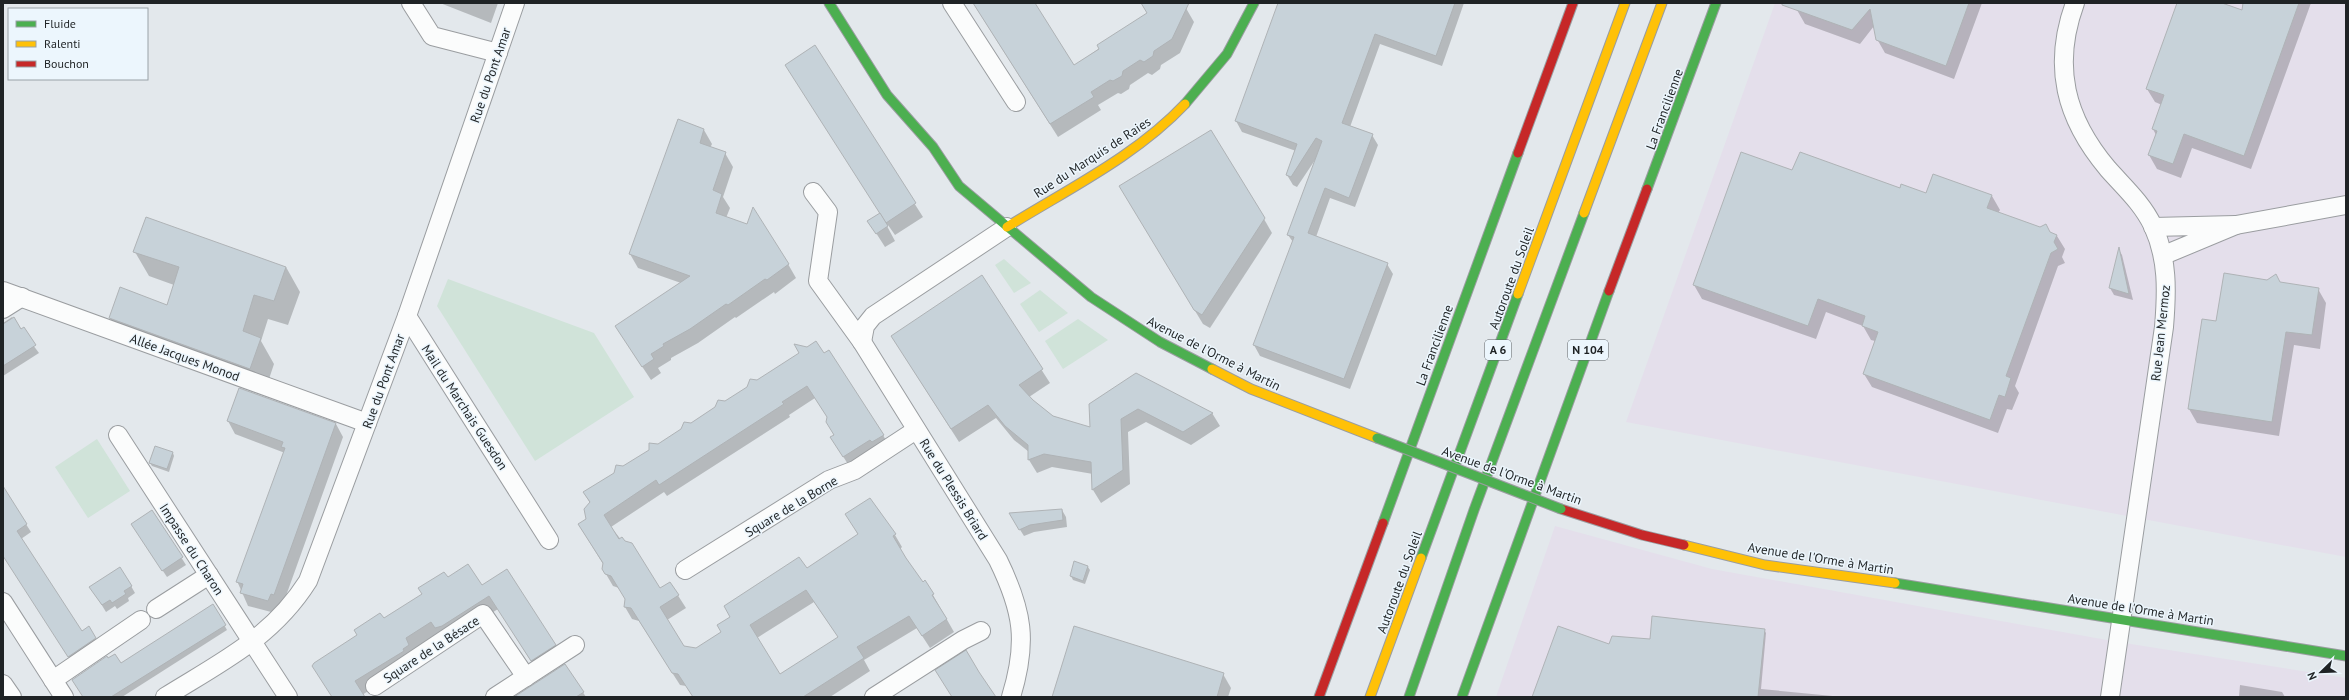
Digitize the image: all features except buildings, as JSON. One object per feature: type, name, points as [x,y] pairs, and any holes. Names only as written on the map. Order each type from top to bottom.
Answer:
[{"type":"main road","name":"Avenue de l'Orme à Martin","points":[[829,3],[887,95],[933,147],[959,186],[1091,297],[1160,342],[1251,389],[1560,508],[1642,535],[1765,565],[1942,589],[2346,656]]},
{"type":"main road","name":"Rue du Marquis de Raies","points":[[1006,227],[1135,148],[1169,121],[1198,90],[1227,54],[1254,3]]},
{"type":"main road","name":"La Francilienne","points":[[1319,697],[1574,3]]},
{"type":"main road","name":"Autoroute du Soleil","points":[[1370,697],[1625,3]]},
{"type":"main road","name":"A 6","points":[[1409,697],[1477,503],[1662,3]]},
{"type":"main road","name":"La Francilienne","points":[[1462,697],[1546,460],[1716,3]]},
{"type":"street","points":[[411,3],[432,36],[498,53]]},
{"type":"street","name":"Rue du Pont Amar","points":[[165,697],[253,642],[280,619],[295,602],[308,581],[406,316],[515,3]]},
{"type":"street","points":[[952,3],[1016,102]]},
{"type":"street","name":"Rue Jean Mermoz","points":[[2075,3],[2069,21],[2064,47],[2064,74],[2068,100],[2076,123],[2088,142],[2144,210],[2153,226],[2164,255],[2166,294],[2164,327],[2110,697]]},
{"type":"street","name":"Rue du Plessis Briard","points":[[813,192],[828,212],[818,281],[862,342],[998,560],[1013,592],[1022,643],[1020,670],[1011,697]]},
{"type":"street","points":[[2153,226],[2236,226],[2346,205]]},
{"type":"street","points":[[2164,255],[2236,226]]},
{"type":"street","points":[[862,342],[865,326],[873,316],[1006,227]]},
{"type":"street","name":"Allée Jacques Monod","points":[[3,290],[368,422]]},
{"type":"street","points":[[3,309],[22,297]]},
{"type":"street","name":"Mail du Marchais Guesdon","points":[[406,316],[524,497],[550,540]]},
{"type":"street","name":"Square de la Borne","points":[[686,570],[829,480],[855,470],[916,430]]},
{"type":"street","name":"Impasse du Charon","points":[[118,435],[288,697]]},
{"type":"street","points":[[156,609],[209,575]]},
{"type":"street","points":[[3,602],[64,697]]},
{"type":"street","name":"Square de la Bésace","points":[[375,686],[483,614],[526,677]]},
{"type":"street","points":[[53,680],[141,620]]},
{"type":"street","points":[[874,697],[963,640],[981,631]]},
{"type":"street","points":[[495,697],[575,645]]},
{"type":"street","points":[[3,684],[12,697]]},
{"type":"shaded area","points":[[1775,3],[2346,3],[2346,557],[1626,422]]},
{"type":"shaded area","points":[[1555,526],[1712,569],[2118,642],[2346,678],[2346,697],[1496,697]]},
{"type":"green space","points":[[1004,259],[1031,283],[1014,293],[995,265]]},
{"type":"green space","points":[[448,279],[594,333],[634,397],[535,461],[437,306]]},
{"type":"green space","points":[[1040,290],[1068,313],[1039,332],[1020,304]]},
{"type":"green space","points":[[1078,319],[1108,340],[1063,369],[1045,341]]},
{"type":"green space","points":[[97,439],[130,491],[88,518],[55,467]]},
{"type":"traffic: fast","points":[[829,3],[887,95],[933,147],[959,186],[1091,297],[1160,342],[1212,369]]},
{"type":"traffic: fast","points":[[1185,104],[1227,54],[1254,3]]},
{"type":"traffic: fast","points":[[1647,189],[1716,3]]},
{"type":"traffic: fast","points":[[1383,523],[1518,153]]},
{"type":"traffic: fast","points":[[1409,697],[1474,510],[1584,213]]},
{"type":"traffic: fast","points":[[1462,697],[1609,291]]},
{"type":"traffic: fast","points":[[1421,558],[1518,294]]},
{"type":"traffic: fast","points":[[1377,438],[1561,509]]},
{"type":"traffic: fast","points":[[1895,583],[2346,656]]},
{"type":"traffic: slow","points":[[1518,294],[1625,3]]},
{"type":"traffic: slow","points":[[1584,213],[1662,3]]},
{"type":"traffic: slow","points":[[1007,227],[1123,156],[1166,123],[1185,104]]},
{"type":"traffic: slow","points":[[1212,369],[1251,389],[1377,438]]},
{"type":"traffic: slow","points":[[1684,545],[1765,565],[1895,583]]},
{"type":"traffic: slow","points":[[1370,697],[1421,558]]},
{"type":"traffic: jam","points":[[1518,153],[1573,3]]},
{"type":"traffic: jam","points":[[1609,291],[1647,189]]},
{"type":"traffic: jam","points":[[1561,509],[1642,535],[1684,545]]},
{"type":"traffic: jam","points":[[1319,697],[1383,523]]}]
